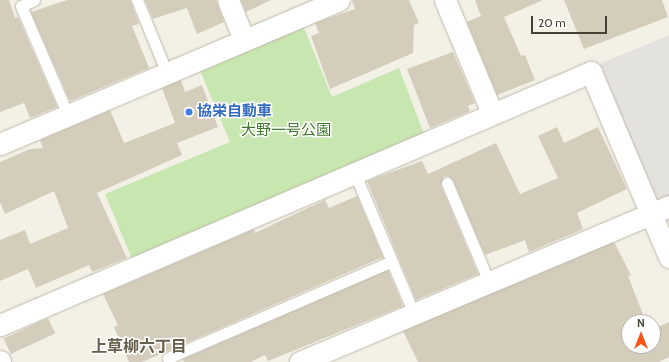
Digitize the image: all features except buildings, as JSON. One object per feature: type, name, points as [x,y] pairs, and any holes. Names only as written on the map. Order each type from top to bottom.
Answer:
[{"type":"street","points":[[228,0],[244,40]]},
{"type":"street","points":[[0,144],[339,0]]},
{"type":"street","points":[[445,0],[492,113]]},
{"type":"street","points":[[0,325],[355,174],[492,113],[592,72],[660,210],[669,257]]},
{"type":"street","points":[[300,362],[660,210]]},
{"type":"lane","points":[[34,0],[21,6],[68,115]]},
{"type":"lane","points":[[137,0],[167,73]]},
{"type":"lane","points":[[355,174],[414,314]]},
{"type":"lane","points":[[447,183],[490,282]]},
{"type":"lane","points":[[170,362],[168,358],[392,261]]},
{"type":"green space","name":"大野一号公園","points":[[303,25],[332,97],[399,68],[424,134],[132,259],[105,194],[230,142],[199,68]]},
{"type":"shaded area","points":[[669,35],[669,196],[655,202],[597,65]]},
{"type":"place","name":"協栄自動車","points":[[189,112]]},
{"type":"district","name":"上草柳六丁目","points":[[139,347]]}]
